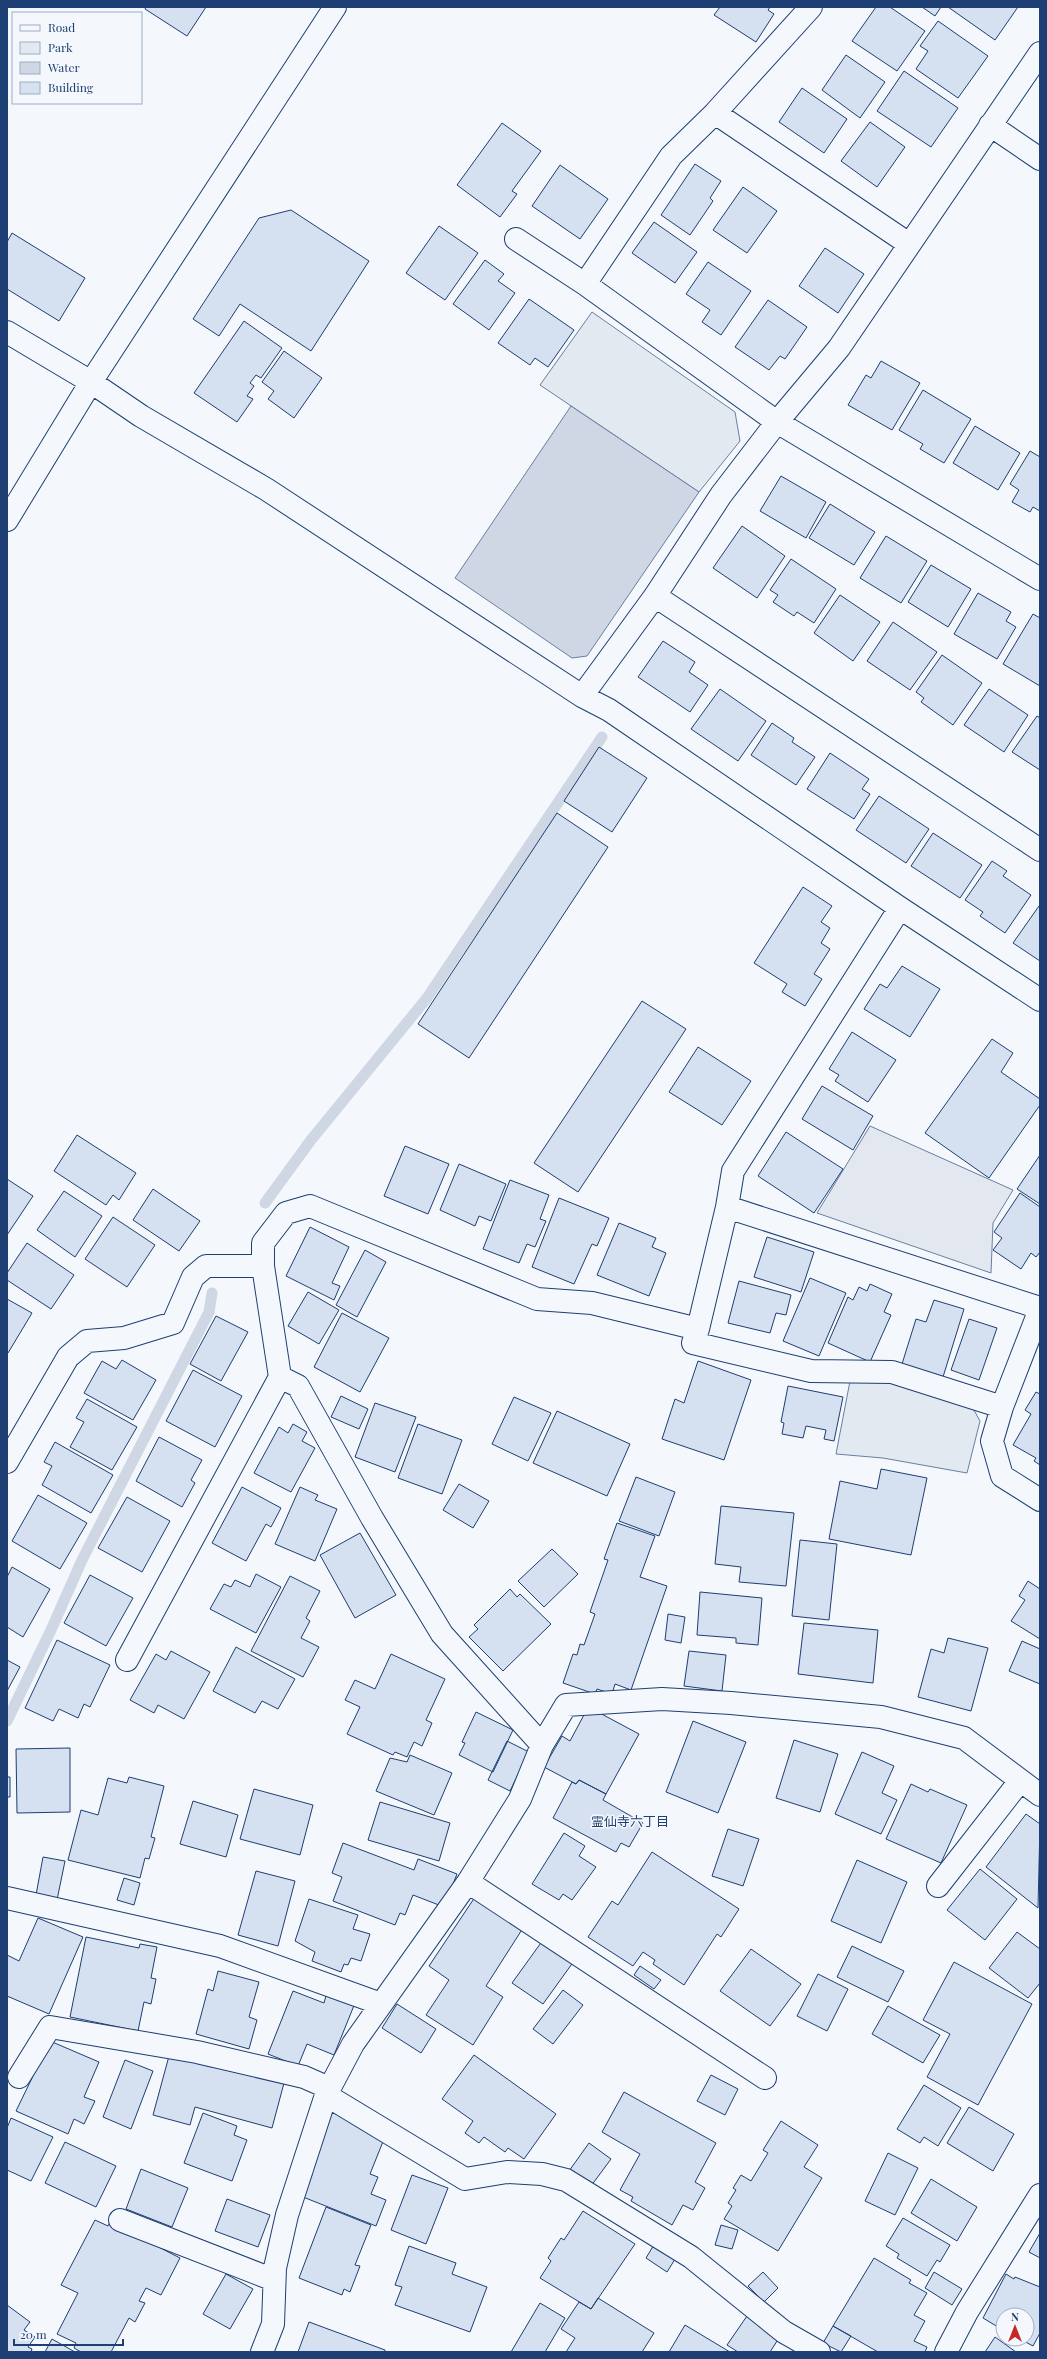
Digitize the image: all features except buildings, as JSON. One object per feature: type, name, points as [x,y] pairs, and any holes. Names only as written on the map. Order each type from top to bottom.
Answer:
[{"type":"street","points":[[7,520],[91,382],[335,7]]},
{"type":"street","points":[[585,284],[672,156],[715,113],[811,7]]},
{"type":"street","points":[[582,696],[654,596],[721,495],[777,422],[840,348],[909,244],[1040,53]]},
{"type":"street","points":[[715,113],[909,244]]},
{"type":"street","points":[[990,125],[1040,159]]},
{"type":"street","points":[[516,239],[585,284],[777,422],[1040,579]]},
{"type":"street","points":[[7,332],[91,382],[141,416],[266,488],[582,696],[609,710],[900,908],[1040,1000]]},
{"type":"street","points":[[654,596],[1040,850]]},
{"type":"street","points":[[900,908],[733,1171],[727,1207],[698,1329],[693,1343],[811,1371],[892,1372],[1002,1407]]},
{"type":"street","points":[[127,1660],[280,1376],[263,1266],[263,1243],[286,1213],[310,1206],[537,1299],[592,1303],[698,1329]]},
{"type":"street","points":[[727,1207],[1040,1308],[1002,1407],[992,1441],[1002,1476],[1040,1500]]},
{"type":"street","points":[[7,1462],[68,1357],[87,1341],[124,1338],[174,1323],[193,1277],[206,1266],[263,1266]]},
{"type":"street","points":[[280,1376],[298,1386],[372,1518],[442,1634],[542,1745]]},
{"type":"street","points":[[262,2352],[273,2324],[275,2268],[287,2215],[328,2092],[353,2044],[468,1882],[520,1799],[542,1745],[566,1705],[662,1699],[731,1703],[881,1717],[964,1738],[1040,1795]]},
{"type":"street","points":[[938,1886],[1020,1781]]},
{"type":"street","points":[[468,1882],[765,2078]]},
{"type":"street","points":[[7,1898],[220,1946],[381,2004]]},
{"type":"street","points":[[19,2077],[50,2027],[197,2052],[304,2077],[465,2179],[507,2172],[542,2174],[566,2180],[691,2257],[784,2332],[819,2352]]},
{"type":"street","points":[[946,2352],[967,2312],[1040,2195]]},
{"type":"street","points":[[120,2220],[274,2280]]},
{"type":"green space","points":[[592,312],[735,412],[740,441],[699,492],[540,385]]},
{"type":"green space","points":[[850,1381],[895,1381],[970,1403],[980,1421],[967,1473],[883,1458],[836,1454]]},
{"type":"shaded area","points":[[870,1126],[1013,1190],[993,1223],[991,1273],[817,1213]]},
{"type":"water","points":[[571,406],[699,492],[587,656],[572,658],[455,578]]},
{"type":"waterway","points":[[265,1203],[311,1140],[427,998],[602,737]]},
{"type":"waterway","points":[[7,1721],[51,1630],[82,1560],[209,1312],[212,1293]]},
{"type":"district","name":"霊仙寺六丁目","points":[[630,1821]]}]
